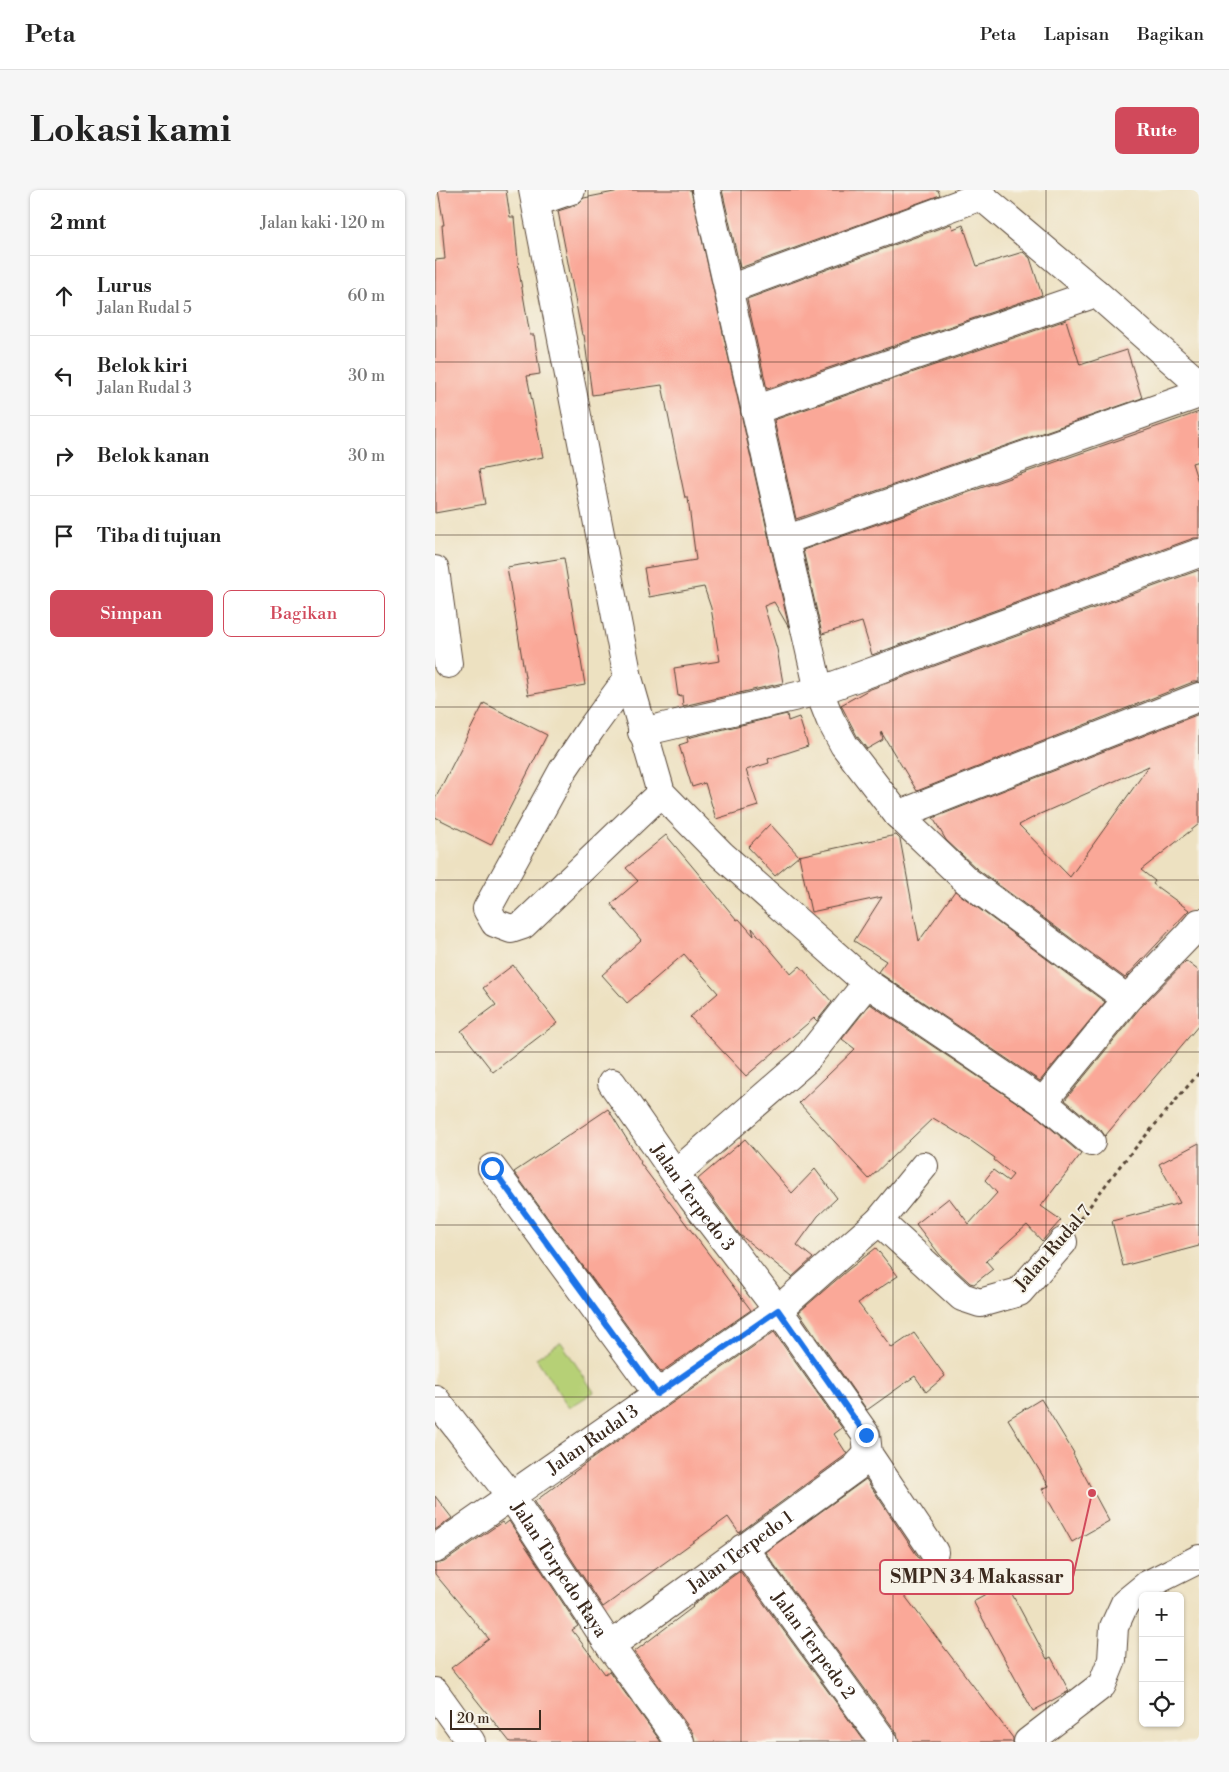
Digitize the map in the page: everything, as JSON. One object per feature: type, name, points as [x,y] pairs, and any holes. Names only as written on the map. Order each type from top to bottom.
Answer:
[{"type":"street","points":[[571,190],[534,196],[629,678],[642,732],[661,793],[722,855],[867,983],[1043,1102],[1091,1142]]},
{"type":"street","points":[[706,190],[819,691],[830,719],[844,746],[898,815],[967,881],[1127,999]]},
{"type":"street","points":[[729,289],[979,193],[1199,384]]},
{"type":"street","points":[[755,410],[1096,293]]},
{"type":"street","points":[[785,540],[1199,394]]},
{"type":"street","points":[[642,732],[819,691],[1199,553]]},
{"type":"street","points":[[435,570],[447,664]]},
{"type":"street","points":[[629,678],[590,730],[558,779],[487,909],[495,923],[511,929],[523,925],[661,793]]},
{"type":"street","points":[[898,815],[1199,697]]},
{"type":"street","points":[[1043,1102],[1127,999],[1195,934]]},
{"type":"street","points":[[676,1174],[805,1061],[867,983]]},
{"type":"street","name":"Jalan Terpedo 3","points":[[612,1083],[676,1174],[778,1310],[866,1435],[868,1454]]},
{"type":"street","name":"Jalan Rudal 3","points":[[435,1549],[778,1310],[879,1221],[924,1166]]},
{"type":"street","points":[[492,1168],[657,1394]]},
{"type":"street","name":"Jalan Rudal 7","points":[[879,1221],[962,1297],[980,1303],[1019,1292],[1063,1242]]},
{"type":"street","name":"Jalan Torpedo Raya","points":[[435,1400],[511,1496],[610,1646],[680,1742]]},
{"type":"street","points":[[868,1454],[934,1552]]},
{"type":"street","name":"Jalan Terpedo 1","points":[[610,1646],[855,1468],[868,1454]]},
{"type":"street","name":"Jalan Terpedo 2","points":[[743,1548],[884,1742]]},
{"type":"street","points":[[1028,1742],[1102,1685],[1112,1660],[1114,1627],[1125,1603],[1147,1584],[1199,1559]]},
{"type":"street","points":[[435,1692],[471,1742]]},
{"type":"path","name":"Jalan Rudal 7","points":[[1063,1242],[1119,1166],[1199,1074]]},
{"type":"green space","points":[[561,1342],[594,1392],[569,1408],[536,1358]]},
{"type":"building","points":[[438,190],[506,190],[510,217],[514,217],[519,271],[530,335],[534,335],[540,374],[527,376],[543,457],[479,470],[485,504],[435,513],[435,260],[445,259],[442,225],[444,225]]},
{"type":"building","points":[[624,190],[691,190],[789,628],[774,602],[764,606],[777,649],[783,683],[683,706],[682,695],[678,696],[674,668],[720,661],[711,608],[704,587],[649,597],[644,568],[696,560],[688,498],[685,498],[662,385],[592,395],[584,335],[582,335],[558,211],[577,205],[584,198]]},
{"type":"building","points":[[722,190],[938,190],[940,195],[740,268]]},
{"type":"building","points":[[951,224],[953,229],[963,225],[977,266],[1023,252],[1030,258],[1042,295],[767,389],[747,299]]},
{"type":"building","points":[[1066,320],[1080,365],[1127,350],[1142,398],[796,519],[774,420]]},
{"type":"building","points":[[1199,412],[1199,461],[1192,463],[1199,485],[1199,538],[1194,538],[872,655],[862,622],[822,634],[803,550]]},
{"type":"building","points":[[564,558],[585,685],[528,695],[507,567]]},
{"type":"building","points":[[1199,570],[1199,682],[1193,682],[917,791],[881,732],[883,740],[867,749],[857,736],[841,705],[868,690]]},
{"type":"building","points":[[484,703],[547,735],[491,845],[435,817],[435,799]]},
{"type":"building","points":[[787,714],[788,721],[799,717],[808,746],[768,759],[769,763],[746,770],[758,806],[716,819],[705,783],[692,787],[679,745],[688,742],[687,738]]},
{"type":"building","points":[[1199,714],[1199,824],[1141,870],[1155,881],[1153,884],[1189,910],[1125,978],[977,869],[946,840],[933,818]],"holes":[[[1149,766],[1070,877],[1019,825]]]},
{"type":"building","points":[[770,824],[799,856],[775,876],[748,847]]},
{"type":"building","points":[[666,835],[737,920],[739,919],[754,936],[752,928],[791,974],[800,966],[832,1002],[817,1021],[814,1018],[746,1076],[690,1017],[718,993],[684,954],[627,1003],[602,975],[641,940],[611,904],[638,881],[626,868]]},
{"type":"building","points":[[896,835],[900,839],[919,941],[955,891],[1105,1002],[1040,1081],[878,972],[886,961],[854,941],[882,897],[811,912],[799,856]]},
{"type":"building","points":[[1186,961],[1199,971],[1199,1025],[1105,1136],[1101,1130],[1065,1100],[1139,1009]]},
{"type":"building","points":[[513,965],[557,1023],[493,1072],[461,1031],[496,1005],[483,988]]},
{"type":"building","points":[[870,1004],[1034,1114],[1081,1154],[1041,1206],[1061,1220],[1042,1241],[1027,1225],[986,1261],[993,1269],[974,1284],[970,1283],[940,1255],[916,1224],[949,1198],[969,1224],[997,1193],[985,1180],[993,1170],[1008,1181],[1013,1175],[994,1160],[995,1158],[933,1118],[869,1179],[799,1103],[855,1049],[842,1039]]},
{"type":"building","points":[[608,1109],[640,1163],[751,1310],[661,1372],[514,1172]]},
{"type":"building","points":[[745,1139],[792,1193],[815,1169],[837,1198],[818,1216],[797,1245],[813,1258],[792,1277],[740,1235],[698,1179]]},
{"type":"building","points":[[1199,1143],[1199,1246],[1123,1266],[1112,1221],[1180,1203],[1159,1164]]},
{"type":"building","points":[[876,1248],[898,1276],[858,1303],[892,1348],[914,1333],[945,1376],[926,1392],[915,1376],[867,1410],[799,1312]]},
{"type":"building","points":[[774,1332],[842,1428],[834,1434],[847,1454],[739,1533],[728,1517],[603,1607],[534,1502],[593,1458]]},
{"type":"building","points":[[1041,1399],[1074,1453],[1109,1521],[1072,1542],[1042,1489],[1049,1486],[1008,1419]]},
{"type":"building","points":[[866,1479],[920,1560],[892,1579],[1013,1738],[1013,1742],[899,1742],[897,1733],[765,1552]]},
{"type":"building","points":[[435,1496],[452,1518],[435,1530]]},
{"type":"building","points":[[509,1521],[578,1626],[572,1630],[605,1674],[609,1671],[661,1742],[510,1742],[451,1668],[489,1639],[435,1574],[435,1564],[444,1562],[502,1522],[504,1525]]},
{"type":"building","points":[[740,1571],[865,1742],[695,1742],[693,1733],[634,1652]]},
{"type":"building","points":[[1006,1583],[1047,1659],[1051,1657],[1069,1691],[1033,1711],[973,1601]]},
{"type":"place","name":"SMPN 34 Makassar","points":[[1092,1493]]},
{"type":"route","points":[[492,1168],[657,1394],[778,1310],[866,1435]]}]
